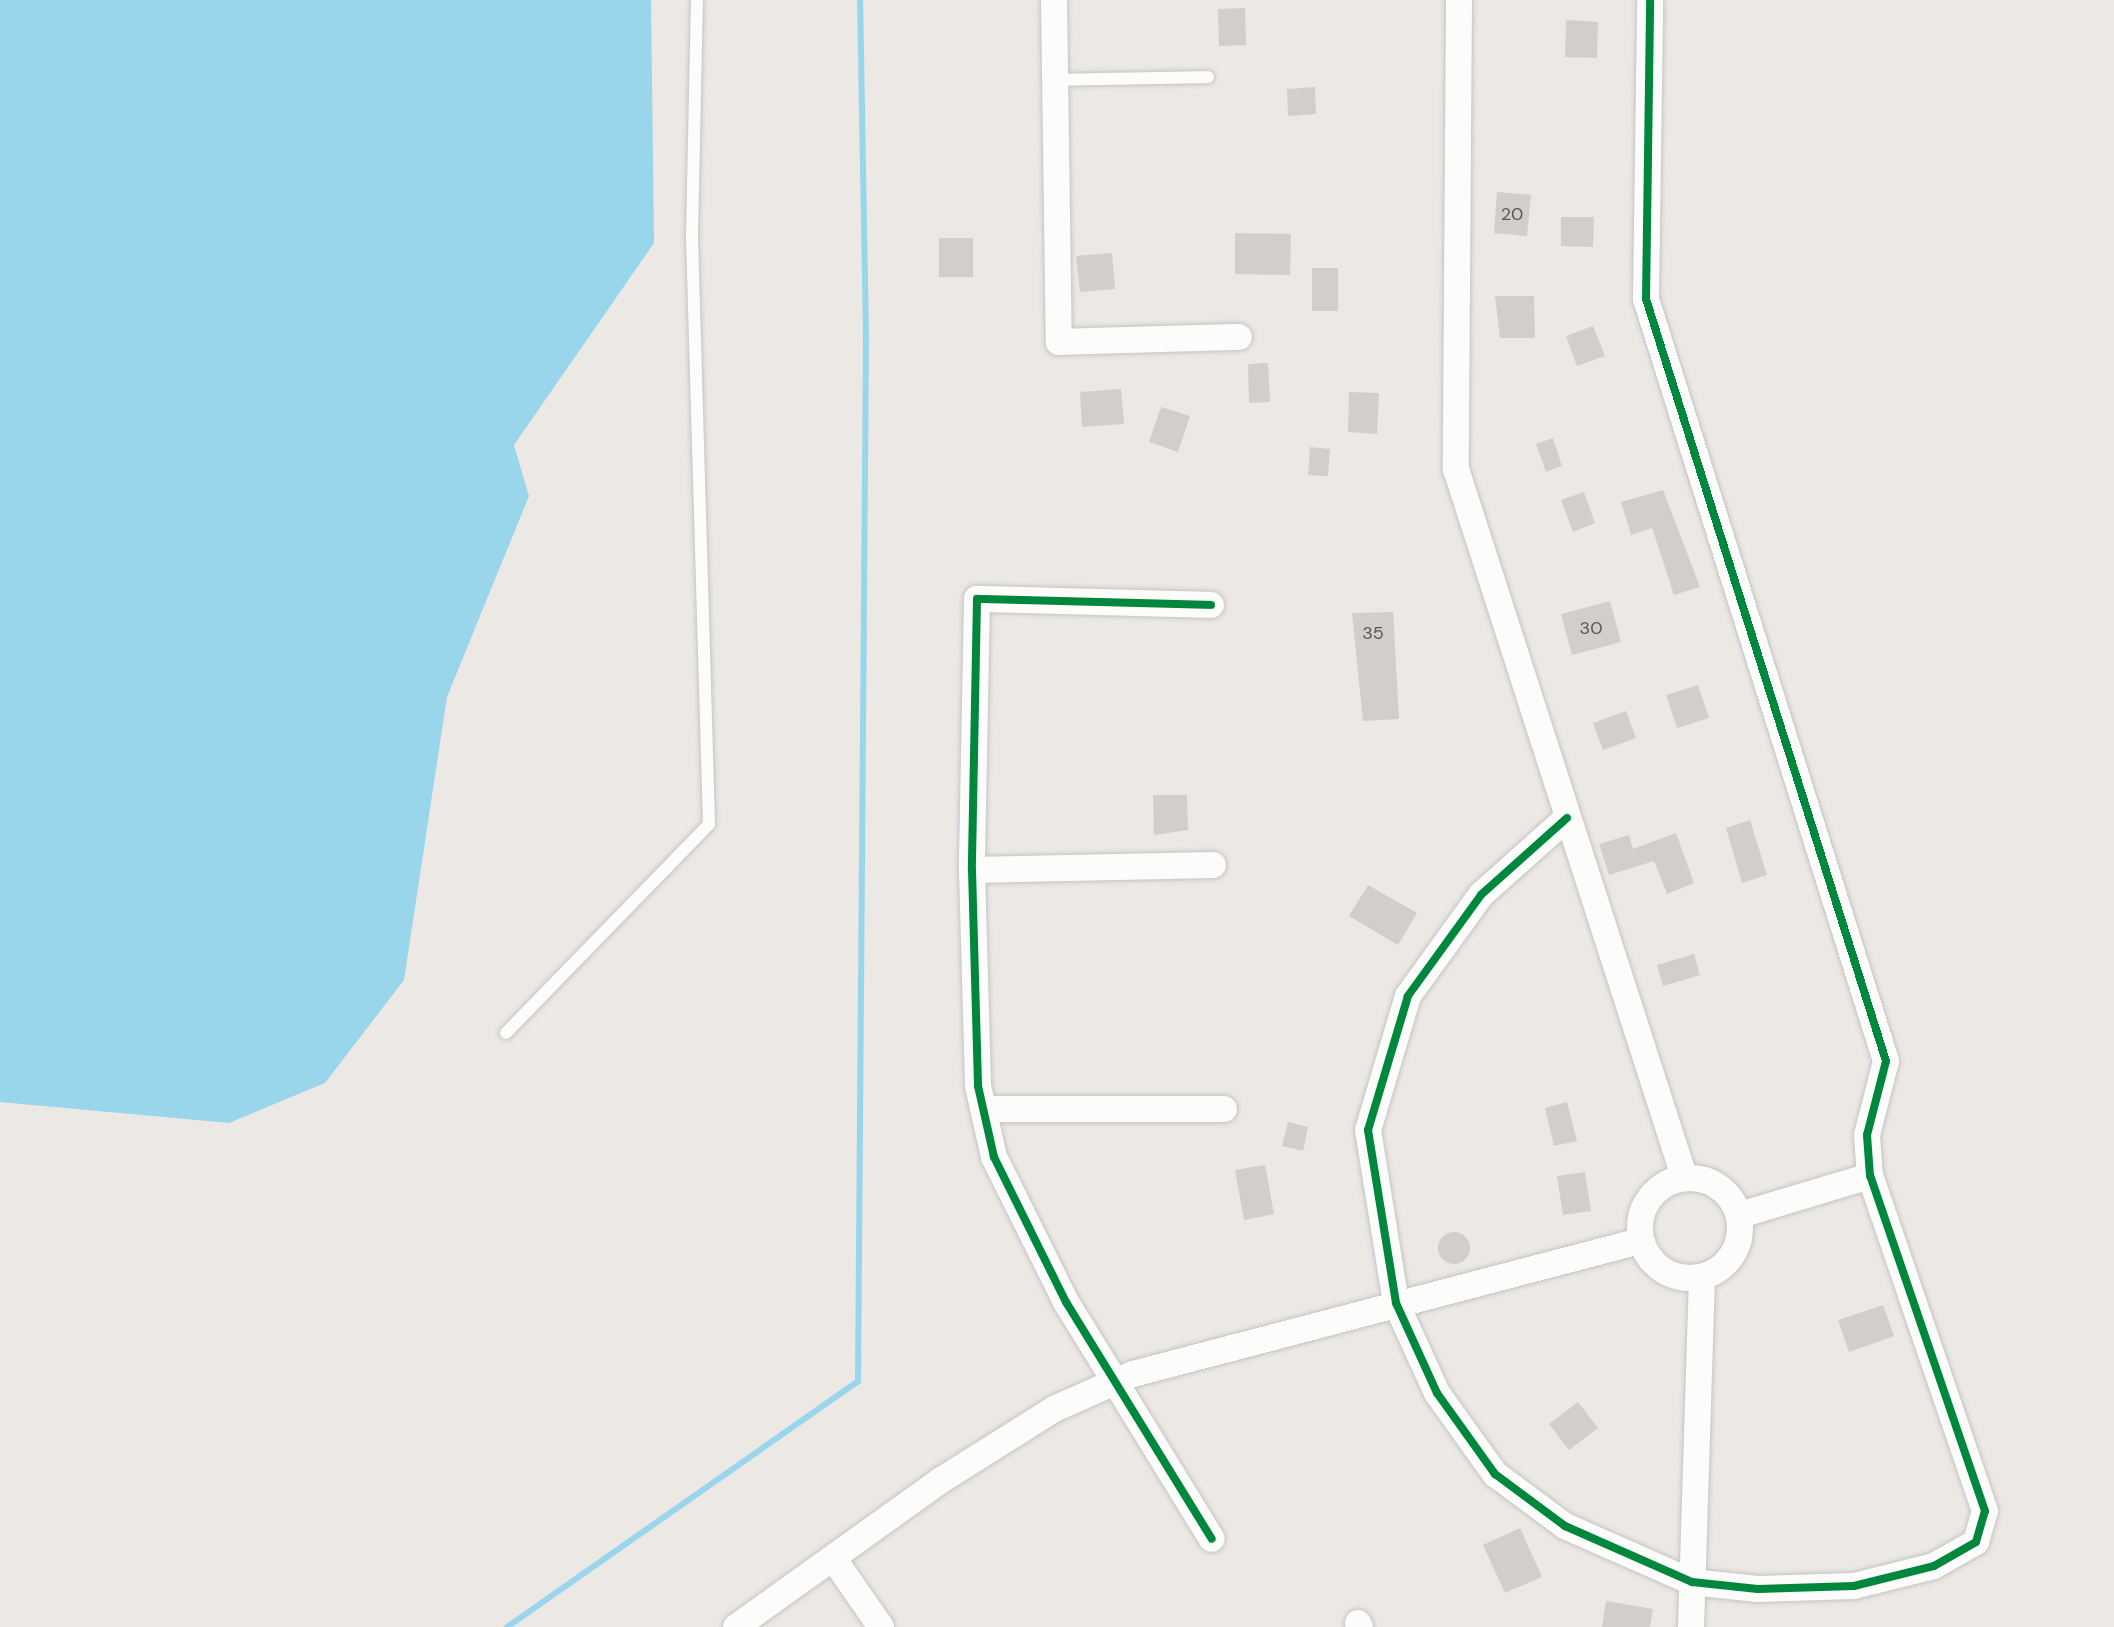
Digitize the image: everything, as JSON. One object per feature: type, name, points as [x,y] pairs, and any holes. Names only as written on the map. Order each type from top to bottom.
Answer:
[{"type":"street","points":[[1054,0],[1059,342],[1239,337]]},
{"type":"street","points":[[1459,0],[1456,469],[1684,1176]]},
{"type":"street","points":[[1567,818],[1481,895],[1408,996],[1368,1130],[1396,1303],[1437,1393],[1495,1474],[1565,1526],[1692,1582],[1758,1589],[1854,1586],[1934,1566],[1976,1542],[1985,1511],[1870,1176],[1867,1135],[1886,1061],[1646,299],[1650,0]]},
{"type":"street","points":[[1211,605],[977,599],[972,870],[983,1109],[994,1157],[1112,1383],[1212,1539]]},
{"type":"street","points":[[972,870],[1213,865]]},
{"type":"street","points":[[983,1109],[1224,1109]]},
{"type":"street","points":[[1684,1176],[1719,1185],[1740,1215],[1740,1242],[1726,1265],[1702,1279],[1676,1278],[1653,1264],[1640,1241],[1641,1212],[1657,1188],[1684,1176]]},
{"type":"street","points":[[1740,1215],[1870,1176]]},
{"type":"street","points":[[736,1627],[1054,1409],[1112,1383],[1186,1356],[1640,1241]]},
{"type":"street","points":[[1691,1627],[1702,1279]]},
{"type":"street","points":[[833,1558],[881,1627]]},
{"type":"lane","points":[[506,1033],[709,824],[692,236],[697,0]]},
{"type":"lane","points":[[1053,80],[1208,77]]},
{"type":"water","points":[[0,0],[651,0],[654,243],[514,445],[529,496],[447,697],[404,980],[325,1083],[229,1123],[0,1102]]},
{"type":"building","points":[[1245,8],[1246,45],[1219,46],[1218,9]]},
{"type":"building","points":[[1566,20],[1598,22],[1597,58],[1565,57]]},
{"type":"building","points":[[1315,87],[1316,114],[1288,116],[1287,89]]},
{"type":"building","points":[[1497,192],[1531,195],[1527,236],[1494,233]]},
{"type":"building","points":[[1561,217],[1594,217],[1593,247],[1561,246]]},
{"type":"building","points":[[1235,233],[1291,234],[1290,275],[1235,274]]},
{"type":"building","points":[[939,238],[973,238],[973,277],[939,277]]},
{"type":"building","points":[[1112,253],[1115,289],[1080,292],[1076,256]]},
{"type":"building","points":[[1312,268],[1338,268],[1338,311],[1312,311]]},
{"type":"building","points":[[1495,296],[1534,296],[1535,338],[1500,338]]},
{"type":"building","points":[[1593,326],[1605,356],[1577,366],[1566,336]]},
{"type":"building","points":[[1268,363],[1270,402],[1249,403],[1248,364]]},
{"type":"building","points":[[1121,389],[1124,424],[1082,427],[1080,392]]},
{"type":"building","points":[[1349,392],[1379,393],[1377,434],[1348,432]]},
{"type":"building","points":[[1161,407],[1190,416],[1178,452],[1149,442]]},
{"type":"building","points":[[1553,438],[1562,466],[1546,472],[1536,444]]},
{"type":"building","points":[[1310,447],[1330,449],[1328,476],[1308,475]]},
{"type":"building","points":[[1663,490],[1700,587],[1674,595],[1652,528],[1631,535],[1621,502]]},
{"type":"building","points":[[1584,492],[1595,523],[1573,532],[1561,500]]},
{"type":"building","points":[[1610,601],[1621,642],[1572,655],[1561,614]]},
{"type":"building","points":[[1393,612],[1399,719],[1363,721],[1352,613]]},
{"type":"building","points":[[1698,685],[1709,718],[1677,728],[1666,695]]},
{"type":"building","points":[[1626,711],[1636,738],[1603,750],[1593,723]]},
{"type":"building","points":[[1153,795],[1187,795],[1188,830],[1154,835]]},
{"type":"building","points":[[1750,820],[1767,875],[1742,883],[1726,828]]},
{"type":"building","points":[[1676,833],[1694,883],[1667,894],[1654,861],[1609,875],[1599,844],[1629,835],[1633,849]]},
{"type":"building","points":[[1368,885],[1417,913],[1398,945],[1349,916]]},
{"type":"building","points":[[1694,954],[1700,975],[1663,986],[1657,965]]},
{"type":"building","points":[[1567,1102],[1577,1141],[1554,1146],[1545,1108]]},
{"type":"building","points":[[1288,1122],[1308,1127],[1303,1151],[1282,1146]]},
{"type":"building","points":[[1265,1165],[1274,1214],[1244,1220],[1235,1170]]},
{"type":"building","points":[[1585,1172],[1591,1211],[1563,1215],[1557,1176]]},
{"type":"building","points":[[1454,1232],[1465,1237],[1470,1248],[1465,1259],[1454,1264],[1443,1259],[1438,1248],[1443,1237]]},
{"type":"building","points":[[1883,1305],[1894,1336],[1849,1352],[1838,1320]]},
{"type":"building","points":[[1578,1402],[1598,1428],[1569,1450],[1549,1424]]},
{"type":"building","points":[[1520,1528],[1542,1577],[1505,1593],[1483,1545]]},
{"type":"building","points":[[1606,1601],[1653,1609],[1650,1627],[1602,1627]]},
{"type":"waterway","points":[[507,1627],[858,1381],[866,338],[860,0]]},
{"type":"cycle path","points":[[1567,818],[1481,895],[1408,996],[1368,1130],[1396,1303],[1437,1393],[1495,1474],[1565,1526],[1692,1582],[1758,1589],[1854,1586],[1934,1566],[1976,1542],[1985,1511],[1870,1176],[1867,1135],[1886,1061],[1646,299],[1650,0]]},
{"type":"cycle path","points":[[1211,605],[977,599],[972,870],[978,1086],[994,1157],[1066,1302],[1212,1539]]}]
